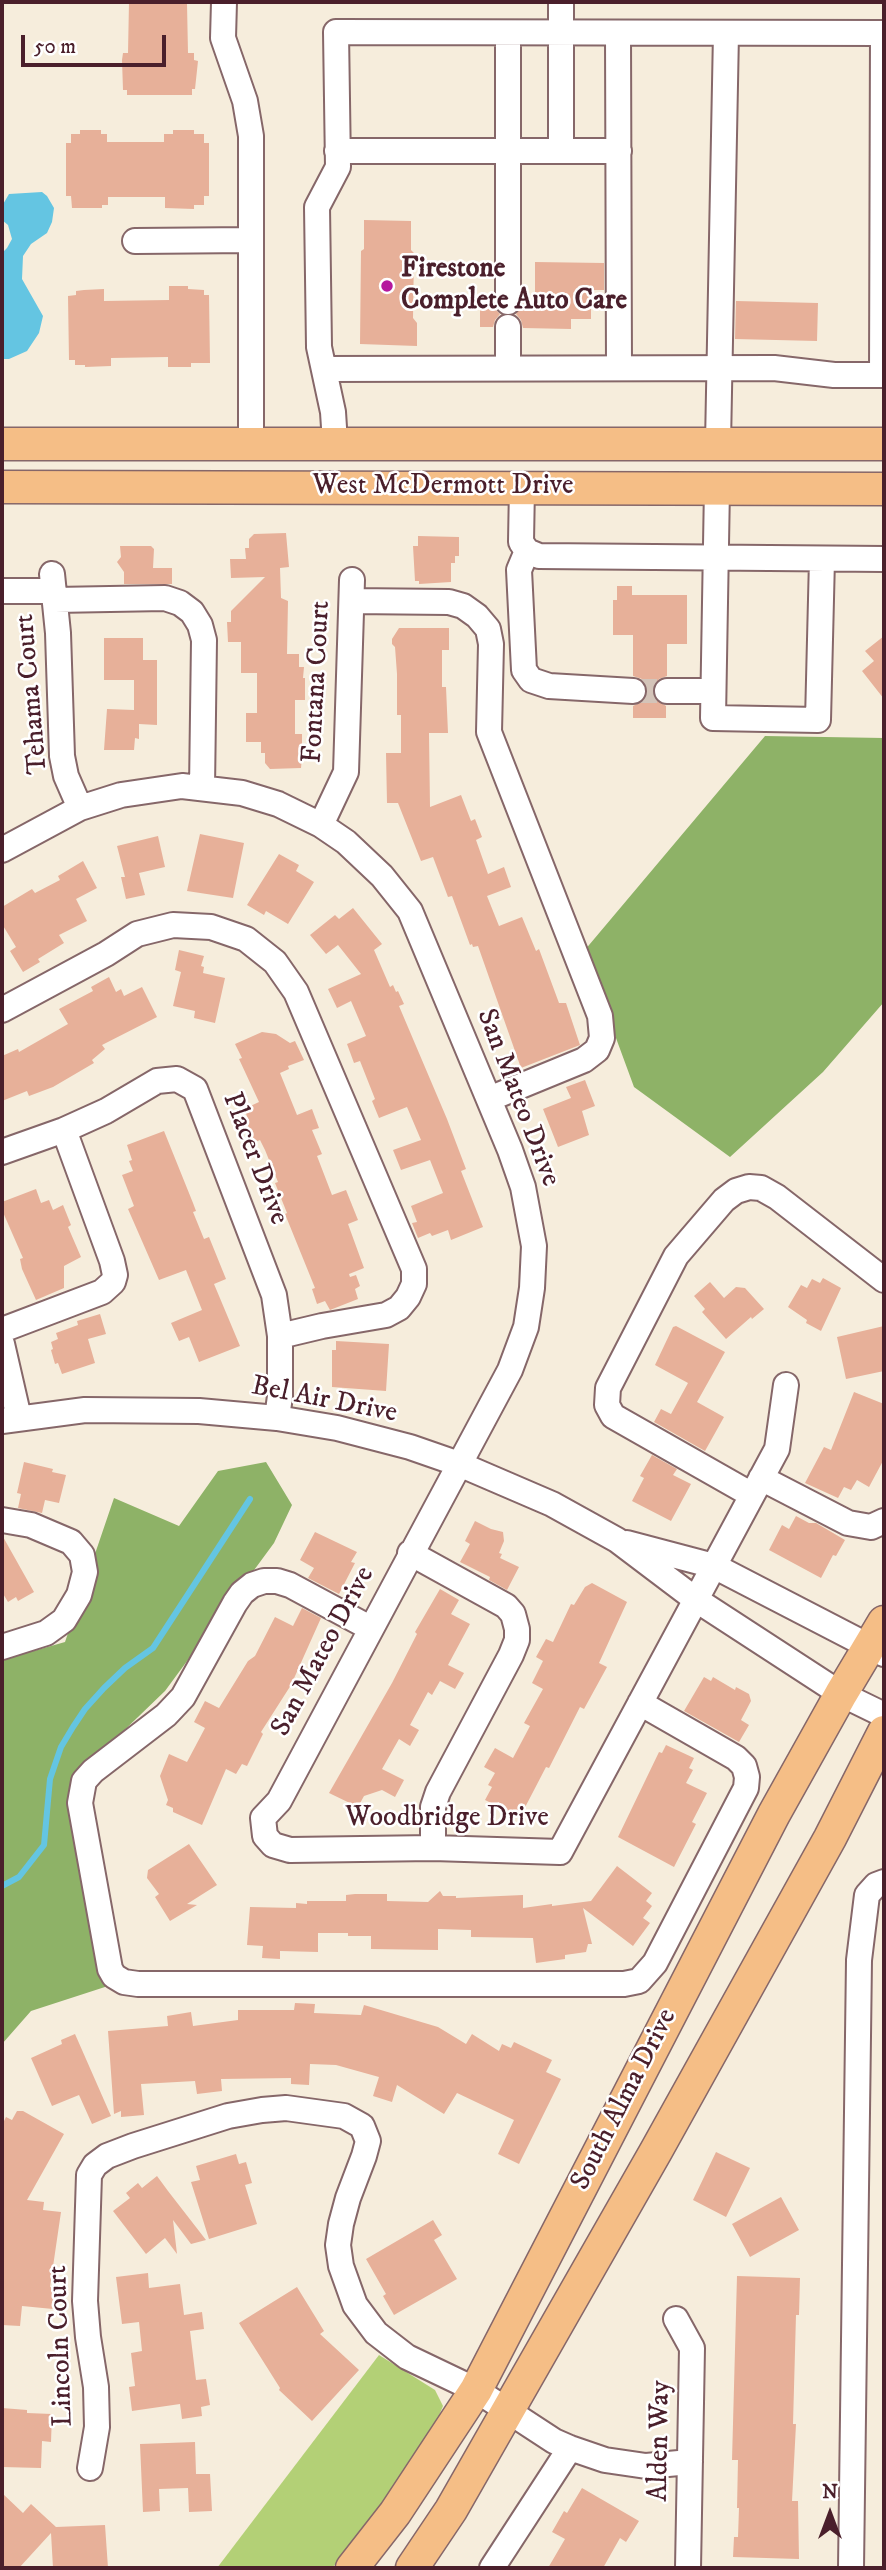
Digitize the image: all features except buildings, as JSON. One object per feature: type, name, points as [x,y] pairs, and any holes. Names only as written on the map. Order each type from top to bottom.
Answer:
[{"type":"main road","points":[[717,487],[718,443]]},
{"type":"main road","name":"West McDermott Drive","points":[[2,444],[884,444]]},
{"type":"main road","name":"West McDermott Drive","points":[[2,487],[522,486],[884,489]]},
{"type":"main road","name":"South Alma Drive","points":[[352,2568],[395,2513],[475,2390],[768,1826],[841,1693],[879,1640]]},
{"type":"main road","name":"South Alma Drive","points":[[412,2568],[451,2510],[711,2054],[830,1838],[884,1732]]},
{"type":"street","points":[[223,2],[223,38],[245,101],[251,136],[251,444]]},
{"type":"street","points":[[561,2],[561,151]]},
{"type":"street","points":[[324,369],[774,368],[834,375],[883,375],[884,33],[336,32],[338,167],[317,207],[319,347],[333,412],[335,443]]},
{"type":"street","points":[[508,33],[508,302]]},
{"type":"street","points":[[618,33],[619,368]]},
{"type":"street","points":[[718,443],[726,33]]},
{"type":"street","points":[[337,151],[619,151]]},
{"type":"street","points":[[135,242],[251,240]]},
{"type":"street","points":[[508,327],[508,368]]},
{"type":"street","points":[[522,486],[521,542],[527,551],[539,556],[884,559]]},
{"type":"street","points":[[717,487],[713,718],[818,720],[822,559]]},
{"type":"street","points":[[527,551],[519,570],[524,670],[531,680],[549,686],[633,691]]},
{"type":"street","points":[[2,591],[54,588],[165,598],[180,603],[192,612],[200,625],[204,640],[202,788]]},
{"type":"street","name":"Tehama Court","points":[[54,588],[62,756],[65,776],[80,808]]},
{"type":"street","name":"Fontana Court","points":[[321,825],[346,772],[352,591],[463,606],[477,616],[488,629],[491,644],[489,732],[600,1016],[602,1038],[597,1050],[584,1060],[489,1099]]},
{"type":"street","points":[[667,691],[713,691]]},
{"type":"street","name":"San Mateo Drive","points":[[2,850],[80,808],[121,795],[182,786],[242,793],[321,825],[346,842],[382,876],[410,911],[523,1187],[534,1246],[532,1288],[526,1327],[510,1370],[279,1801],[263,1818],[265,1836]]},
{"type":"street","points":[[2,1010],[137,934],[173,925],[211,927],[246,939],[275,962],[296,992],[414,1269],[414,1284],[408,1297],[399,1308],[386,1315],[322,1325],[280,1336]]},
{"type":"street","name":"Placer Drive","points":[[2,1152],[64,1130],[106,1111],[157,1082],[177,1079],[195,1088],[274,1295],[280,1336],[281,1396],[277,1418]]},
{"type":"street","points":[[2,1331],[102,1292],[113,1282],[115,1275],[112,1261],[64,1130]]},
{"type":"street","points":[[884,1280],[777,1197],[761,1188],[749,1187],[736,1191],[724,1200],[676,1256],[608,1388],[607,1405],[613,1416],[757,1487],[859,1527],[871,1527],[884,1521]]},
{"type":"street","points":[[2,1344],[10,1420]]},
{"type":"street","name":"Woodbridge Drive","points":[[265,1836],[273,1845],[290,1850],[433,1848],[560,1852],[777,1449],[786,1385]]},
{"type":"street","name":"Bel Air Drive","points":[[10,1420],[85,1410],[150,1409],[277,1418],[410,1447],[459,1464],[552,1504],[617,1540],[695,1599],[841,1693],[884,1715]]},
{"type":"street","points":[[2,1520],[31,1525],[71,1542],[82,1555],[85,1572],[79,1595],[64,1620],[46,1633],[2,1647]]},
{"type":"street","name":"Bel Air Drive","points":[[617,1540],[714,1566],[879,1640]]},
{"type":"street","points":[[410,1553],[506,1606],[513,1614],[517,1629],[517,1640],[511,1655],[438,1792],[433,1808],[433,1848]]},
{"type":"street","points":[[370,1628],[290,1585],[264,1581],[253,1585],[234,1603],[183,1698],[84,1781],[80,1803],[110,1969],[114,1976],[124,1982],[138,1984],[624,1984],[639,1981],[655,1964],[746,1788],[747,1777],[744,1766],[736,1758],[640,1703]]},
{"type":"street","points":[[851,2568],[859,1960],[867,1895],[876,1885],[884,1882]]},
{"type":"street","name":"Lincoln Court","points":[[90,2468],[97,2427],[96,2387],[85,2301],[89,2175],[95,2165],[107,2156],[228,2116],[262,2110],[299,2109],[344,2116],[362,2126],[368,2141],[348,2198],[338,2245],[341,2266],[355,2305],[376,2333],[407,2357],[475,2390],[554,2441],[570,2448],[605,2460],[646,2466],[690,2462]]},
{"type":"street","name":"Alden Way","points":[[676,2319],[692,2348],[688,2568]]},
{"type":"street","points":[[492,2568],[570,2448]]},
{"type":"green space","points":[[765,736],[884,738],[884,1002],[823,1072],[730,1157],[634,1087],[584,951]]},
{"type":"green space","points":[[266,1462],[292,1505],[274,1543],[165,1691],[111,1743],[77,1769],[72,1801],[108,1986],[31,2011],[2,2044],[2,1660],[65,1642],[114,1498],[179,1526],[218,1471]]},
{"type":"green space","points":[[379,2355],[435,2390],[443,2406],[433,2430],[366,2528],[332,2568],[217,2568]]},
{"type":"water","points":[[42,192],[54,208],[52,222],[47,233],[31,244],[23,256],[22,279],[43,316],[39,333],[27,351],[9,359],[2,359],[2,253],[12,239],[8,225],[2,220],[2,206],[9,194]]},
{"type":"waterway","points":[[2,1886],[19,1877],[44,1845],[50,1779],[61,1747],[73,1727],[104,1688],[125,1668],[153,1648],[250,1499]]},
{"type":"tunnel","points":[[633,691],[667,691]]},
{"type":"place","name":"Firestone Complete Auto Care","points":[[387,286]]}]
